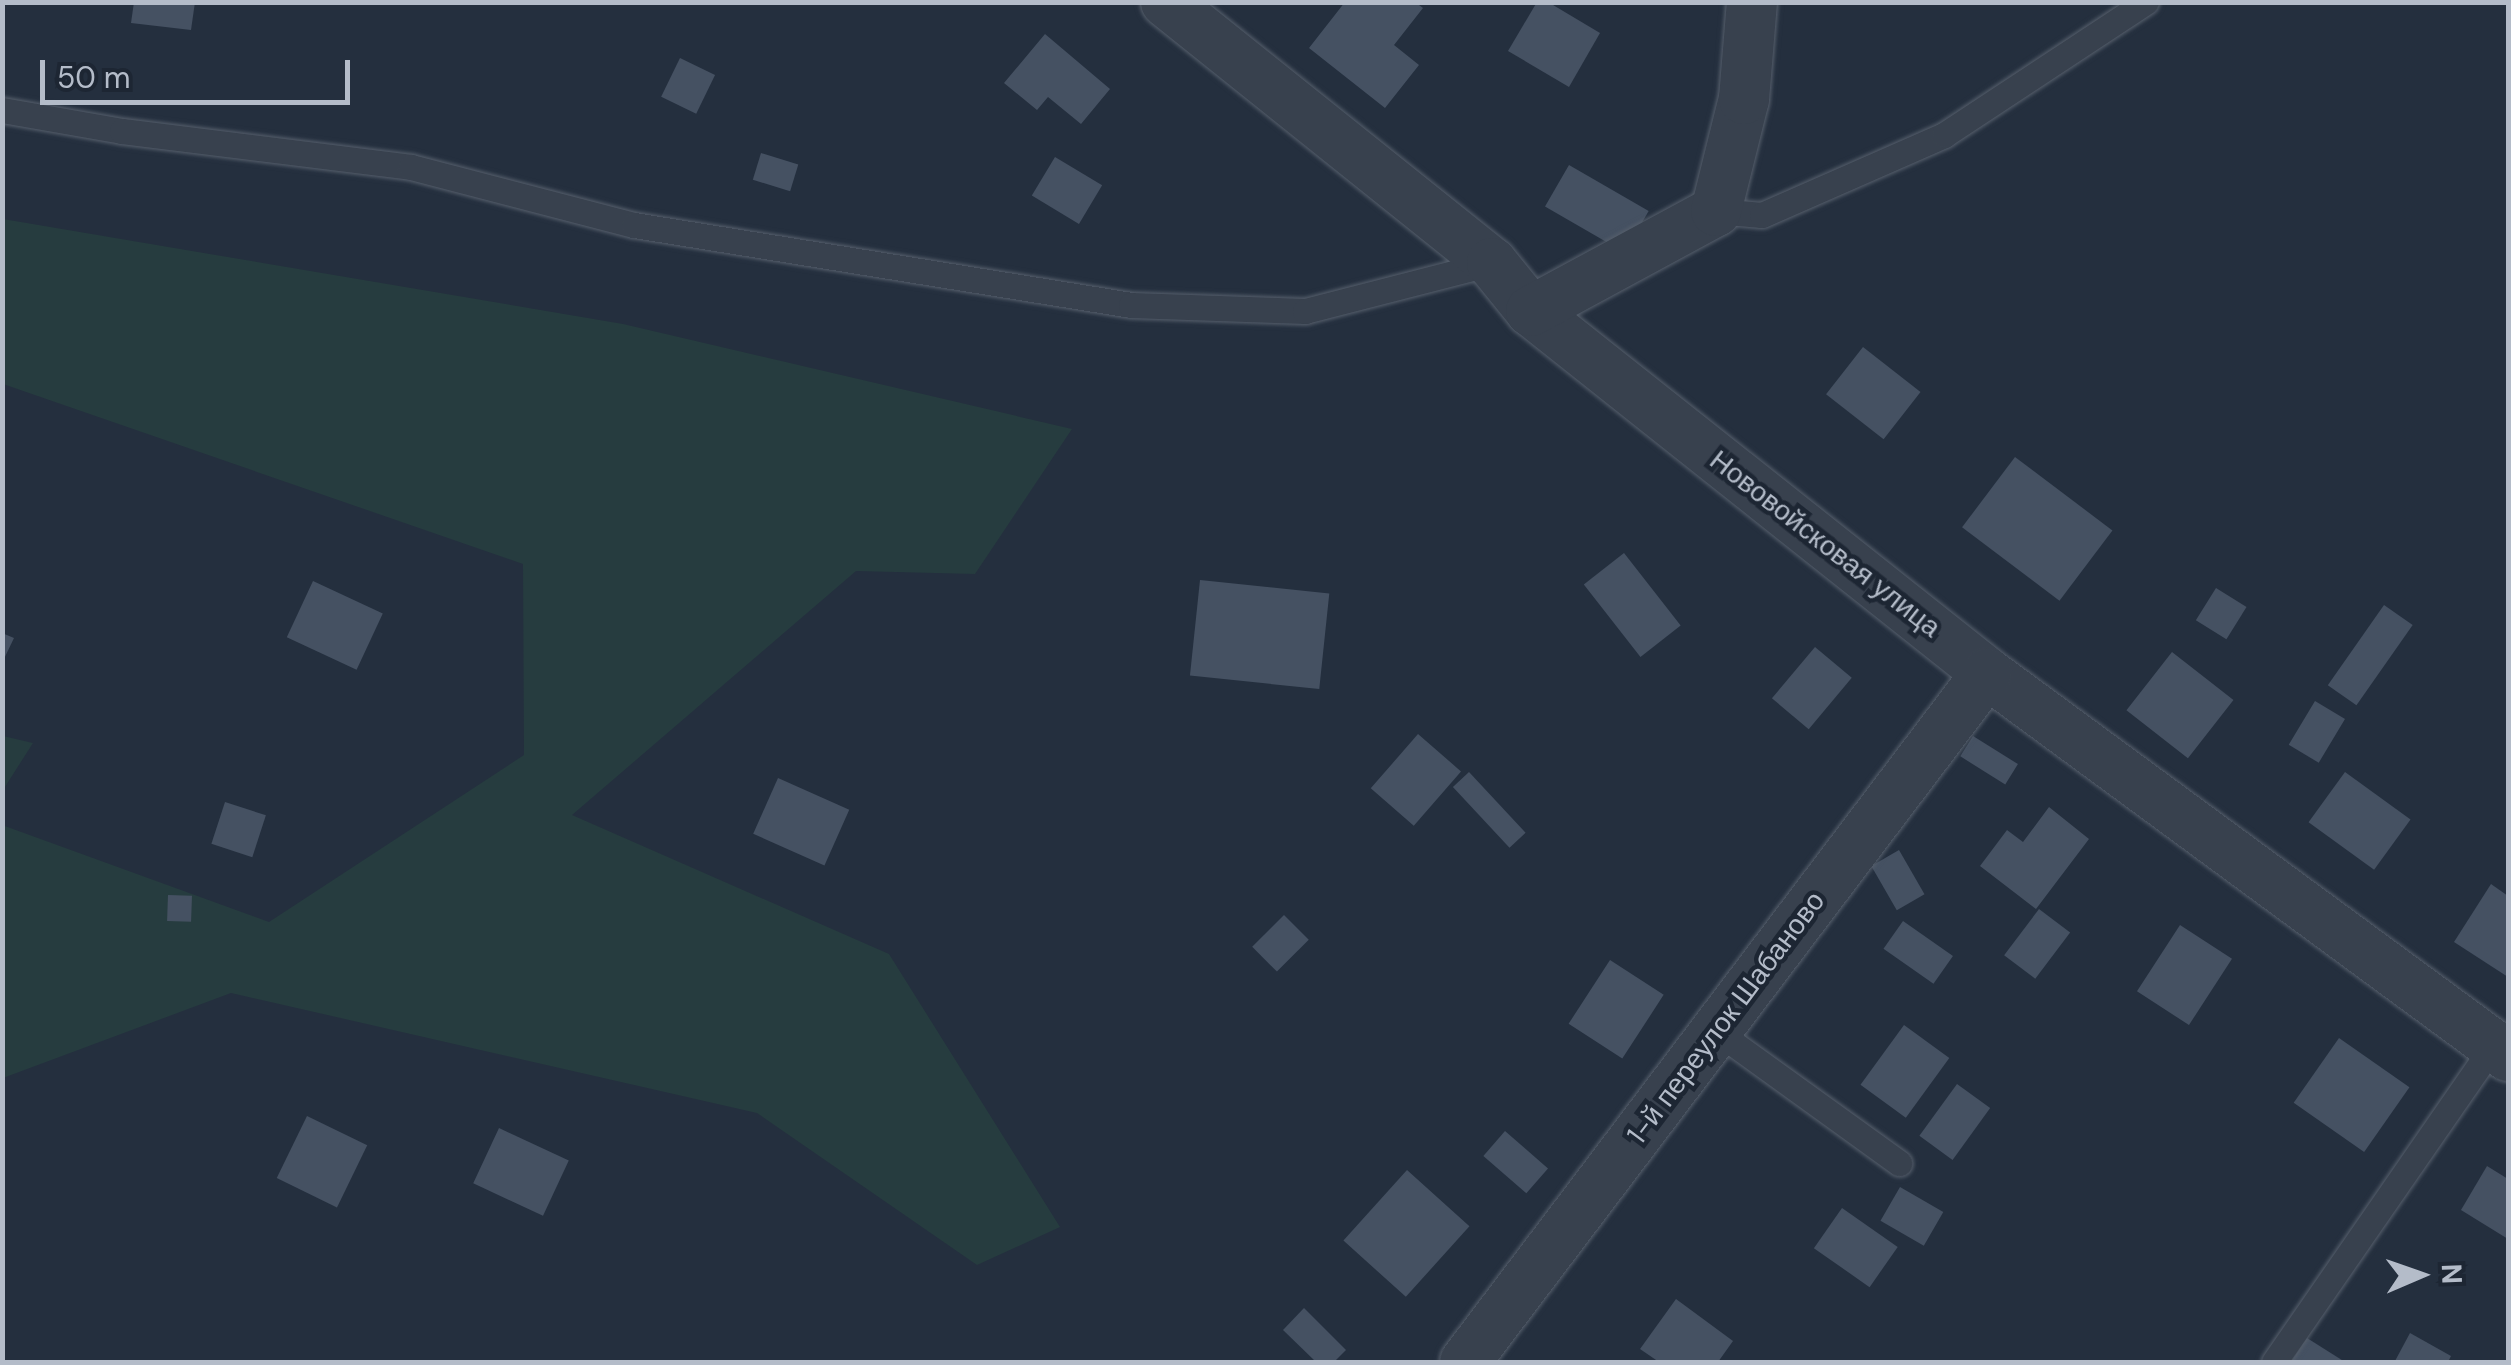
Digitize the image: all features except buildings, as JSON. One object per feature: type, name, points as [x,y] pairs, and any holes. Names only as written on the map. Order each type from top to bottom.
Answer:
[{"type":"street","name":"Нововойсковая улица","points":[[1166,2],[1492,263],[1531,311],[1987,674],[2500,1052]]},
{"type":"street","points":[[1531,311],[1716,211],[1744,99],[1752,2]]},
{"type":"street","name":"1-й переулок Шабаново","points":[[1465,1362],[1987,674]]},
{"type":"lane","points":[[1716,211],[1762,215],[1944,135],[2146,2]]},
{"type":"lane","points":[[2,110],[122,131],[410,167],[634,226],[1131,305],[1305,311],[1492,263]]},
{"type":"lane","points":[[1716,1031],[1900,1163]]},
{"type":"lane","points":[[2274,1362],[2500,1052]]},
{"type":"green space","points":[[3,219],[623,324],[1072,429],[975,574],[856,571],[572,815],[889,954],[1060,1227],[977,1265],[757,1113],[231,993],[3,1078],[2,825],[269,922],[524,755],[523,564],[3,384]]},
{"type":"green space","points":[[2,736],[33,743],[3,790]]}]
